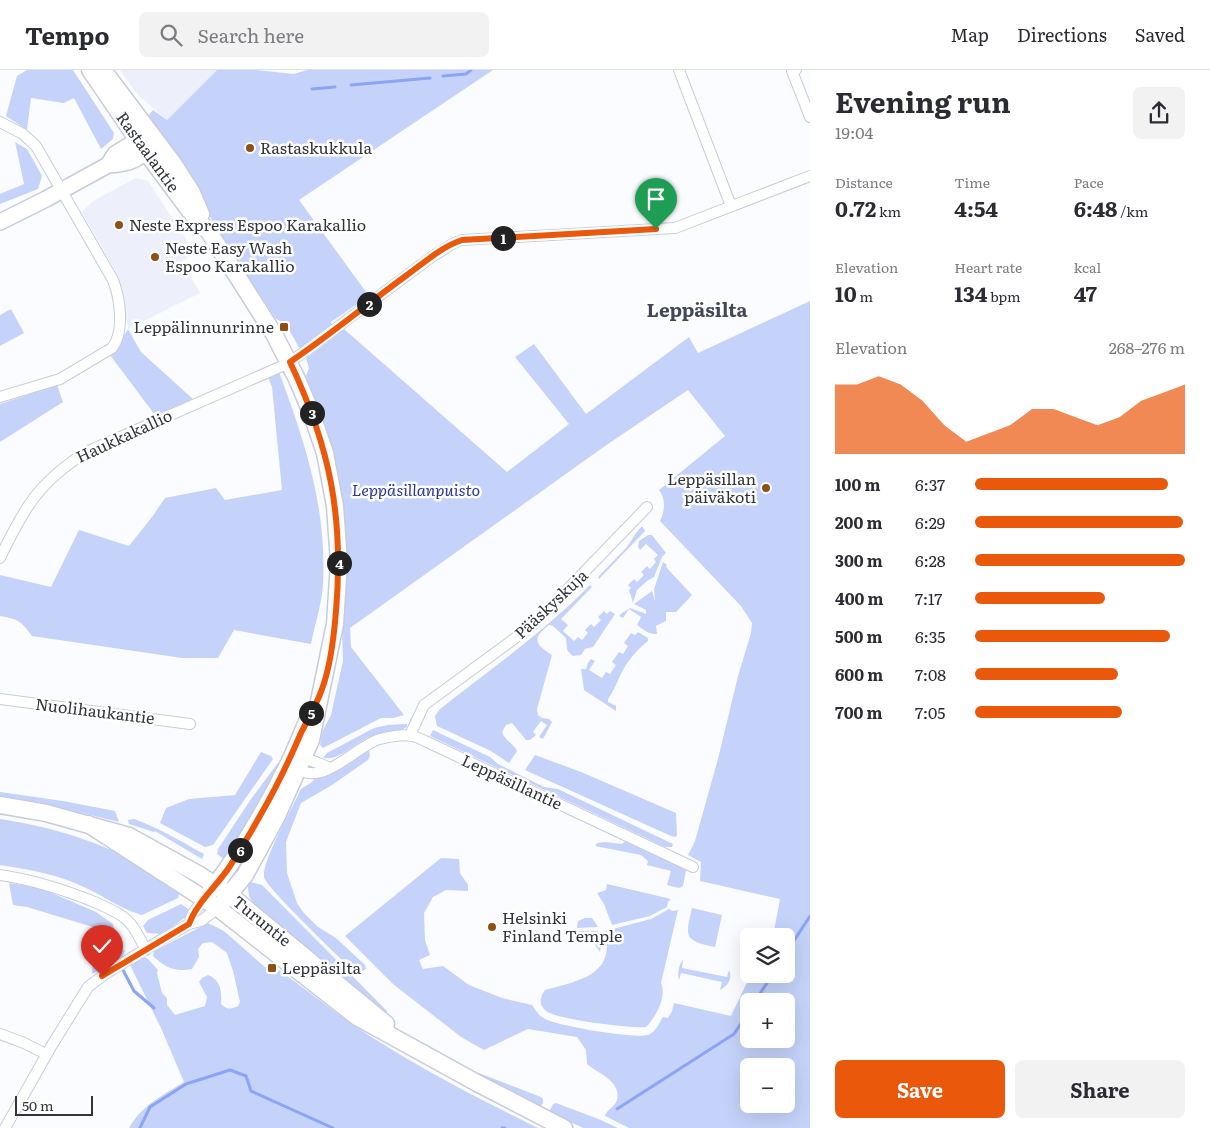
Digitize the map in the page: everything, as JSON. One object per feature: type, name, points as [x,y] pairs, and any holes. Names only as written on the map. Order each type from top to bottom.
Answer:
[{"type":"main road","name":"Rastaalantie","points":[[90,70],[146,143],[173,163],[191,191],[209,232],[290,362],[312,412],[325,453],[336,514],[338,593],[333,640],[322,689],[276,818],[245,875],[230,895],[211,903]]},
{"type":"main road","name":"Rastaalantie","points":[[103,70],[146,143]]},
{"type":"main road","name":"Rastaalantie","points":[[211,903],[216,884],[230,867],[262,813],[297,763]]},
{"type":"main road","name":"Turuntie","points":[[0,805],[46,813],[129,836],[216,884],[416,1049]]},
{"type":"main road","name":"Turuntie","points":[[88,824],[211,903],[357,1017],[564,1128]]},
{"type":"street","points":[[679,70],[731,206]]},
{"type":"street","points":[[796,70],[792,72],[810,117]]},
{"type":"street","points":[[0,122],[23,134],[36,146],[109,272],[120,299],[118,336],[112,348],[60,379],[0,398]]},
{"type":"street","points":[[0,222],[108,164],[115,154],[146,143]]},
{"type":"street","points":[[290,362],[350,319],[418,266],[462,240],[669,229],[679,227],[810,176]]},
{"type":"street","name":"Haukkakallio","points":[[0,558],[17,523],[33,497],[44,484],[67,464],[95,448],[290,362]]},
{"type":"street","name":"Pääskyskuja","points":[[410,735],[424,705],[533,624],[647,507]]},
{"type":"street","name":"Nuolihaukantie","points":[[0,699],[190,724]]},
{"type":"street","points":[[297,763],[315,774],[321,773],[378,739],[410,735]]},
{"type":"street","name":"Leppäsillantie","points":[[410,735],[693,867]]},
{"type":"street","points":[[0,875],[35,881],[64,889],[115,911],[127,920],[135,930],[146,950]]},
{"type":"street","points":[[189,924],[193,913],[211,903]]},
{"type":"street","points":[[5,1128],[46,1054],[88,987],[105,974],[189,924],[201,921],[211,903]]},
{"type":"street","points":[[0,1034],[46,1054]]},
{"type":"shaded area","points":[[120,70],[217,70],[167,120],[138,95]]},
{"type":"shaded area","points":[[136,178],[148,181],[195,253],[182,261],[200,293],[128,329],[122,289],[115,270],[82,212],[93,201]]},
{"type":"green space","points":[[27,70],[73,70],[114,133],[113,139],[101,149],[74,98],[64,103],[31,98],[27,130],[6,116],[17,76]]},
{"type":"green space","points":[[217,70],[256,70],[294,74],[307,70],[493,70],[299,200],[369,296],[331,322],[332,326],[301,348],[299,348],[286,327],[275,318],[148,116],[153,110],[167,120]]},
{"type":"green space","points":[[15,142],[27,149],[42,176],[38,189],[0,204],[0,194],[24,184]]},
{"type":"green space","name":"Leppäsillanpuisto","points":[[810,301],[810,1128],[629,1128],[605,1116],[615,1104],[618,1093],[608,1078],[587,1064],[586,1050],[577,1037],[528,1029],[484,1050],[461,1037],[393,984],[345,936],[441,858],[459,859],[460,873],[468,885],[468,891],[446,890],[433,897],[424,913],[425,940],[430,955],[419,960],[423,969],[443,966],[469,985],[502,998],[532,1005],[545,1019],[613,1034],[640,1036],[651,1034],[663,1017],[668,1018],[674,1003],[731,1016],[740,997],[740,1048],[795,1048],[795,993],[742,993],[747,983],[795,983],[795,928],[775,928],[780,899],[700,881],[701,862],[688,855],[695,841],[718,759],[752,623],[741,606],[660,521],[664,505],[663,497],[659,490],[725,436],[688,390],[605,446],[350,628],[351,647],[404,715],[393,718],[381,718],[323,748],[320,745],[322,732],[331,715],[343,661],[342,630],[346,575],[346,529],[339,477],[333,451],[324,421],[306,376],[309,368],[306,358],[344,329],[507,472],[569,424],[515,357],[534,344],[586,414],[689,337],[698,353]]},
{"type":"green space","points":[[11,309],[24,333],[0,346],[0,315]]},
{"type":"green space","points":[[128,329],[141,352],[194,400],[155,415],[110,355],[114,352]]},
{"type":"green space","points":[[279,372],[305,450],[318,502],[323,556],[323,584],[311,644],[234,630],[218,658],[182,658],[32,636],[19,622],[0,616],[0,575],[51,587],[79,530],[129,546],[165,498],[216,488],[225,500],[282,490],[272,387],[268,377]]},
{"type":"green space","points":[[57,385],[63,402],[0,442],[0,404]]},
{"type":"green space","points":[[642,526],[645,531],[599,579],[598,577],[627,547]]},
{"type":"green space","points":[[648,535],[652,535],[666,553],[662,557],[654,577],[637,590],[633,603],[629,590],[631,588],[628,585],[634,579],[637,582],[644,575],[641,572],[647,566],[650,569],[656,562],[654,559],[658,555],[646,544],[640,550],[638,547],[639,541]]},
{"type":"green space","points":[[663,562],[692,595],[676,612],[666,612],[666,621],[656,626],[657,634],[651,634],[637,625],[641,617],[629,609],[623,618],[619,616],[630,608],[646,614],[646,610],[634,604],[652,591],[655,601],[654,589]]},
{"type":"green space","points":[[590,585],[592,587],[561,619],[568,625],[563,631],[574,641],[578,637],[582,640],[588,633],[585,630],[591,624],[594,627],[601,620],[598,617],[604,611],[607,614],[610,611],[615,614],[593,647],[585,649],[581,655],[573,656],[567,650],[566,638],[553,626],[549,625],[538,637],[537,641],[542,648],[552,655],[537,709],[538,715],[552,722],[543,739],[539,737],[547,725],[541,721],[533,732],[536,735],[530,740],[526,740],[512,723],[506,725],[502,732],[517,751],[509,763],[491,751],[437,726],[435,716],[440,709],[536,634]]},
{"type":"green space","points":[[638,632],[648,638],[648,641],[628,662],[608,699],[608,702],[616,706],[616,711],[584,690],[581,669],[586,669],[591,659],[595,661],[589,670],[602,678],[606,672],[610,674],[616,665],[612,662],[619,652],[623,654],[628,646],[624,643],[631,633],[635,635]]},
{"type":"green space","points":[[407,724],[407,727],[399,731],[369,737],[335,757],[323,758],[327,753],[374,728]]},
{"type":"green space","points":[[433,730],[490,757],[498,764],[544,787],[558,789],[673,844],[672,847],[665,847],[430,736]]},
{"type":"green space","points":[[369,750],[370,756],[368,760],[332,785],[301,803],[286,842],[287,873],[297,903],[318,927],[336,938],[365,965],[366,969],[361,972],[347,959],[342,960],[286,904],[264,877],[271,850],[301,789],[311,783],[315,777],[331,774]]},
{"type":"green space","points":[[261,752],[271,756],[273,759],[213,845],[205,847],[160,823],[166,808],[189,799],[235,795]]},
{"type":"green space","points":[[535,755],[581,772],[676,813],[677,836],[671,836],[525,770]]},
{"type":"green space","points":[[280,762],[280,768],[224,859],[217,854],[218,849],[251,799]]},
{"type":"green space","points":[[0,792],[115,811],[119,822],[41,803],[0,797]]},
{"type":"green space","points":[[0,819],[35,825],[69,834],[119,854],[180,890],[178,898],[142,915],[65,879],[0,865]]},
{"type":"green space","points":[[134,819],[204,854],[202,859],[155,831],[129,824],[128,820]]},
{"type":"green space","points":[[625,841],[686,870],[683,886],[679,888],[667,885],[671,871],[647,865],[648,861],[641,855],[595,846],[597,843],[622,844]]},
{"type":"green space","points":[[247,881],[262,885],[387,1011],[387,1014],[254,904],[249,896]]},
{"type":"green space","points":[[9,883],[38,887],[96,912],[113,924],[116,939],[96,932],[96,928],[27,907],[13,905]]},
{"type":"green space","points":[[607,884],[671,899],[667,907],[650,916],[612,925],[604,904],[597,893],[606,890]]},
{"type":"green space","points":[[181,904],[188,909],[187,916],[162,934],[147,933],[143,926],[148,920]]},
{"type":"green space","points":[[692,908],[722,915],[715,947],[692,940],[689,936],[688,925]]},
{"type":"green space","points":[[669,909],[672,911],[678,910],[661,983],[662,1000],[657,1012],[646,1027],[594,1023],[552,1014],[543,1008],[541,1001],[545,990],[582,979],[600,967],[605,958],[607,946],[605,931],[651,919]]},
{"type":"green space","points":[[592,918],[598,927],[577,928],[578,921]]},
{"type":"green space","points":[[208,923],[224,931],[274,975],[279,970],[349,1022],[395,1051],[465,1091],[538,1128],[129,1128],[146,1107],[184,1082],[161,1028],[130,965],[142,957],[147,958],[158,970],[162,993],[167,998],[167,1005],[175,1015],[205,1006],[207,997],[199,982],[208,975],[218,983],[221,991],[221,1004],[223,1006],[233,1008],[238,1006],[240,1002],[227,953],[212,942],[203,943],[198,949],[199,957],[192,969],[180,970],[171,968],[162,964],[153,956],[154,951]]},
{"type":"green space","points":[[577,931],[598,931],[601,944],[600,952],[593,942]]},
{"type":"green space","points":[[95,939],[125,951],[121,960],[92,974]]},
{"type":"green space","points":[[683,960],[682,968],[727,977],[729,970],[729,981],[720,990],[722,982],[681,973],[679,980],[680,964]]},
{"type":"green space","points":[[479,1073],[541,1097],[543,1103],[540,1107]]},
{"type":"green space","points":[[556,1103],[618,1128],[583,1128],[549,1112],[553,1104]]},
{"type":"waterway","points":[[443,76],[466,74],[471,70]]},
{"type":"waterway","points":[[351,85],[430,78]]},
{"type":"waterway","points":[[312,89],[335,87]]},
{"type":"waterway","points":[[795,939],[810,916]]},
{"type":"waterway","points":[[123,970],[134,991],[154,1008]]},
{"type":"waterway","points":[[760,993],[767,983]]},
{"type":"waterway","points":[[617,1109],[734,1034],[740,1025]]},
{"type":"waterway","points":[[140,1128],[150,1107],[186,1084],[230,1070],[246,1076],[251,1091],[333,1128]]},
{"type":"place","name":"Rastaskukkula","points":[[250,148]]},
{"type":"place","name":"Neste Express Espoo Karakallio","points":[[119,225]]},
{"type":"place","name":"Neste Easy Wash Espoo Karakallio","points":[[155,257]]},
{"type":"place","name":"Leppälinnunrinne","points":[[284,327]]},
{"type":"place","name":"Leppäsillan päiväkoti","points":[[766,488]]},
{"type":"place","name":"Helsinki Finland Temple","points":[[492,927]]},
{"type":"place","name":"Leppäsilta","points":[[272,968]]},
{"type":"district","name":"Leppäsilta","points":[[697,310]]},
{"type":"route","points":[[102,976],[189,924],[193,913],[230,867],[262,813],[290,761],[322,689],[335,624],[339,562],[338,531],[325,453],[312,412],[290,362],[433,256],[462,240],[656,229]]}]
